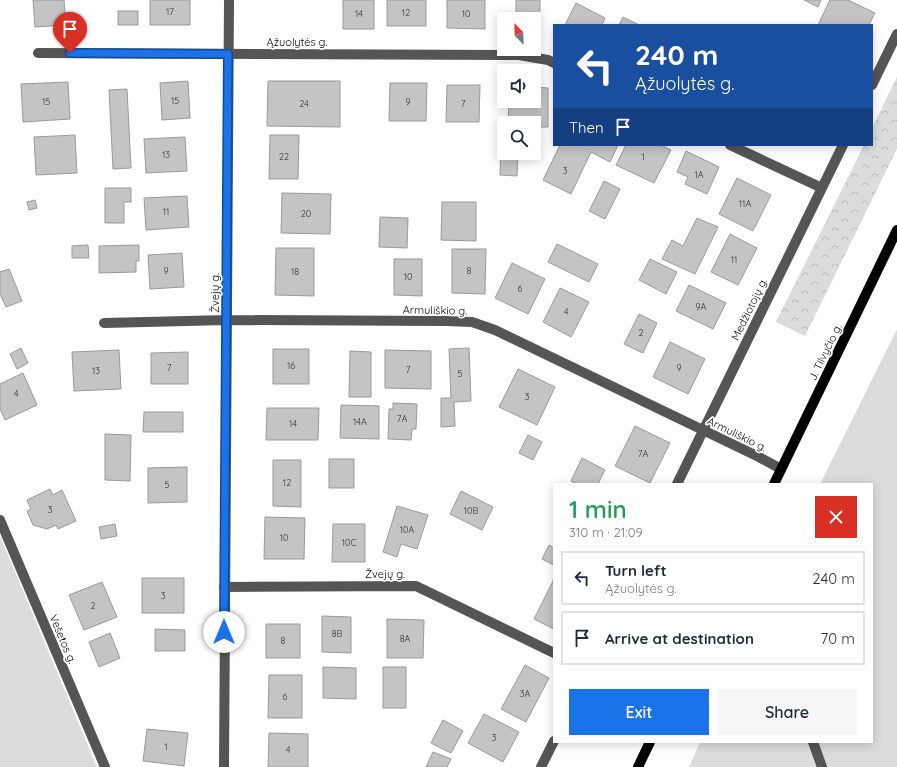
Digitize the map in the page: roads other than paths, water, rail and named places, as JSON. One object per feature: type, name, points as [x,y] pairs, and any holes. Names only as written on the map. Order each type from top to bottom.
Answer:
[{"type":"main road","name":"J. Tilvyčio g.","points":[[774,483],[897,230]]},
{"type":"main road","points":[[638,767],[650,743]]},
{"type":"street","name":"Žvejų g.","points":[[224,767],[229,0]]},
{"type":"street","points":[[873,83],[897,34]]},
{"type":"street","name":"Ąžuolytės g.","points":[[38,53],[519,55],[548,60],[553,62]]},
{"type":"street","points":[[732,146],[822,188]]},
{"type":"street","name":"Medžiotojų g.","points":[[677,483],[702,430],[843,146]]},
{"type":"street","name":"Armuliškio g.","points":[[104,323],[227,320],[472,322],[495,330],[781,469]]},
{"type":"street","name":"Vešetos g.","points":[[0,520],[105,767]]},
{"type":"street","name":"Žvejų g.","points":[[224,587],[416,586],[553,653]]},
{"type":"street","points":[[541,767],[553,743]]},
{"type":"street","points":[[813,743],[822,767]]}]
